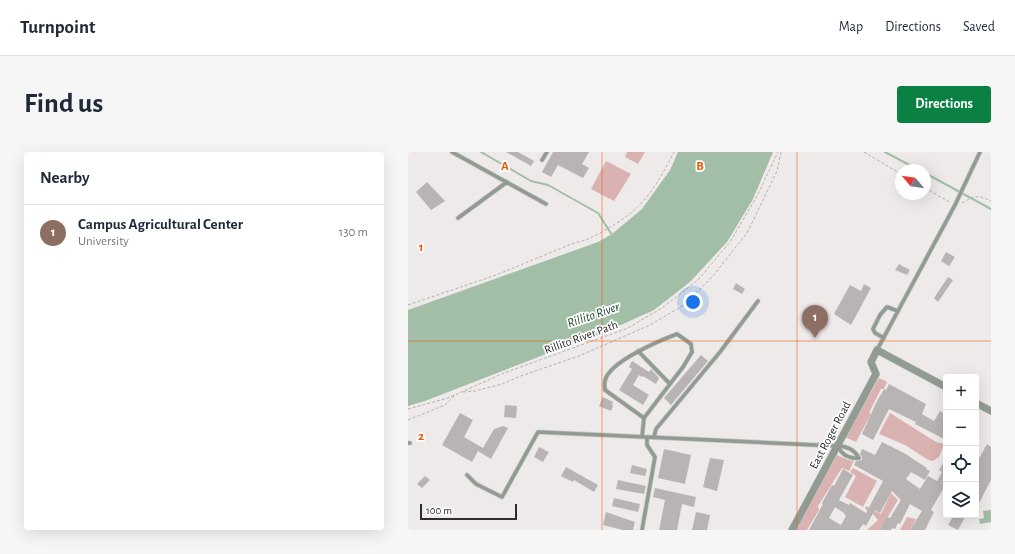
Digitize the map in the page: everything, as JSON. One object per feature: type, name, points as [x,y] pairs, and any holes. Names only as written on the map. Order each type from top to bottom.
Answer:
[{"type":"street","points":[[877,350],[943,385]]},
{"type":"street","name":"East Roger Road","points":[[792,530],[876,374],[871,362],[877,350]]},
{"type":"street","points":[[979,405],[991,411]]},
{"type":"lane","points":[[452,152],[546,204]]},
{"type":"lane","points":[[542,160],[547,152]]},
{"type":"lane","points":[[877,350],[955,205],[980,152]]},
{"type":"lane","points":[[458,218],[507,182]]},
{"type":"lane","points":[[654,437],[656,429],[720,352],[758,302]]},
{"type":"lane","points":[[884,338],[875,333],[873,329],[880,315],[887,307],[898,311]]},
{"type":"lane","points":[[642,436],[644,418],[683,367],[692,352],[691,344],[677,334],[657,341],[631,355],[611,371],[605,380],[605,390],[644,418]]},
{"type":"lane","points":[[638,351],[670,384]]},
{"type":"lane","points":[[467,475],[476,484],[502,497],[538,432],[846,446],[856,452],[859,458],[852,459],[841,453],[837,446]]},
{"type":"lane","points":[[642,530],[655,458],[647,445],[647,437]]},
{"type":"path","points":[[408,305],[496,275],[574,243],[583,242],[602,232],[631,213],[650,192],[674,152]]},
{"type":"path","name":"Rillito River Path","points":[[408,410],[456,394],[504,373],[628,328],[662,308],[698,280],[730,242],[757,196],[778,152]]},
{"type":"path","points":[[461,392],[475,391],[502,384],[579,356],[650,325],[684,305],[713,276],[747,233],[777,172],[781,152]]},
{"type":"path","points":[[864,152],[895,170]]},
{"type":"path","points":[[408,420],[444,405],[456,394]]},
{"type":"shaded area","points":[[627,152],[645,152],[638,164],[625,157]]},
{"type":"shaded area","points":[[606,161],[631,174],[614,201],[591,189]]},
{"type":"shaded area","points":[[879,378],[887,382],[884,389],[881,389],[869,413],[871,414],[856,442],[845,437]]},
{"type":"shaded area","points":[[890,413],[936,442],[943,444],[943,447],[939,457],[933,461],[928,460],[905,445],[879,434]]},
{"type":"shaded area","points":[[837,455],[854,461],[849,471],[842,468],[818,506],[819,510],[807,530],[795,530]]},
{"type":"shaded area","points":[[853,468],[877,481],[863,507],[845,497],[856,476],[850,472]]},
{"type":"shaded area","points":[[891,493],[898,500],[880,530],[867,530],[878,520],[872,513],[865,509],[866,506],[881,514]]},
{"type":"shaded area","points":[[907,517],[916,519],[910,530],[900,530]]},
{"type":"water","name":"Rillito River","points":[[678,152],[773,152],[753,199],[727,242],[690,282],[654,310],[603,333],[425,401],[408,406],[408,310],[598,242],[612,234],[642,209],[670,170]]},
{"type":"water","points":[[991,510],[991,522],[980,524],[979,519],[984,518],[983,511]]},
{"type":"building","points":[[506,152],[518,152],[534,161],[531,166]]},
{"type":"building","points":[[553,152],[589,152],[582,164],[589,168],[583,178],[558,165],[551,177],[542,172]]},
{"type":"building","points":[[427,182],[445,201],[431,210],[416,192]]},
{"type":"building","points":[[946,252],[955,257],[949,266],[941,261]]},
{"type":"building","points":[[899,264],[910,270],[907,275],[895,270]]},
{"type":"building","points":[[948,277],[953,280],[938,302],[934,298]]},
{"type":"building","points":[[736,283],[745,289],[742,294],[733,289]]},
{"type":"building","points":[[864,284],[871,288],[851,325],[834,314],[850,285],[861,291]]},
{"type":"building","points":[[701,355],[708,361],[671,405],[664,398]]},
{"type":"building","points":[[632,361],[649,372],[651,369],[659,378],[656,384],[639,375],[633,385],[649,395],[643,405],[619,390],[632,369],[629,367]]},
{"type":"building","points":[[889,384],[926,404],[922,414],[934,421],[940,411],[943,413],[943,438],[915,424],[916,422],[889,409],[873,440],[862,434],[876,403],[884,389],[886,390]]},
{"type":"building","points":[[603,397],[613,402],[611,411],[599,406]]},
{"type":"building","points":[[505,405],[517,406],[516,418],[504,417]]},
{"type":"building","points":[[460,413],[473,420],[464,437],[483,448],[494,429],[503,426],[508,428],[491,459],[478,451],[472,462],[442,445]]},
{"type":"building","points":[[882,442],[904,453],[927,468],[926,469],[930,471],[925,480],[911,472],[906,479],[920,489],[928,476],[937,481],[942,472],[939,470],[943,463],[943,489],[931,510],[934,512],[925,530],[910,530],[922,511],[910,504],[900,524],[898,523],[895,529],[880,530],[887,517],[890,518],[901,500],[892,491],[880,513],[875,510],[866,526],[863,524],[859,530],[809,530],[832,485],[834,486],[843,469],[853,475],[839,500],[849,505],[850,503],[866,513],[883,481],[854,465],[856,461],[862,460],[860,454],[862,449],[875,455]],"holes":[[[835,507],[846,516],[841,525],[829,518]]]},
{"type":"building","points":[[987,444],[991,447],[991,480],[979,503],[979,482],[979,459]]},
{"type":"building","points":[[539,447],[549,452],[543,462],[534,457]]},
{"type":"building","points":[[664,449],[691,455],[685,484],[658,478]]},
{"type":"building","points":[[710,458],[724,460],[717,491],[703,487]]},
{"type":"building","points":[[632,465],[647,469],[645,476],[630,473]]},
{"type":"building","points":[[566,467],[598,485],[594,492],[574,480],[573,482],[561,476]]},
{"type":"building","points":[[425,476],[430,480],[422,488],[417,484]]},
{"type":"building","points":[[618,480],[646,486],[644,494],[616,489]]},
{"type":"building","points":[[655,488],[696,497],[694,507],[682,504],[677,530],[659,530],[665,500],[653,497]]},
{"type":"building","points":[[614,498],[640,504],[638,512],[612,506]]},
{"type":"building","points":[[606,512],[635,522],[633,530],[623,530],[603,525]]},
{"type":"building","points":[[696,512],[710,515],[707,530],[692,530]]},
{"type":"building","points":[[952,518],[964,518],[958,530],[948,525]]},
{"type":"waterway","points":[[481,152],[531,181],[548,185],[598,213],[612,235]]},
{"type":"waterway","points":[[885,152],[908,164]]},
{"type":"waterway","points":[[931,176],[991,209]]},
{"type":"place","name":"Campus Agricultural Center","points":[[815,338]]}]
